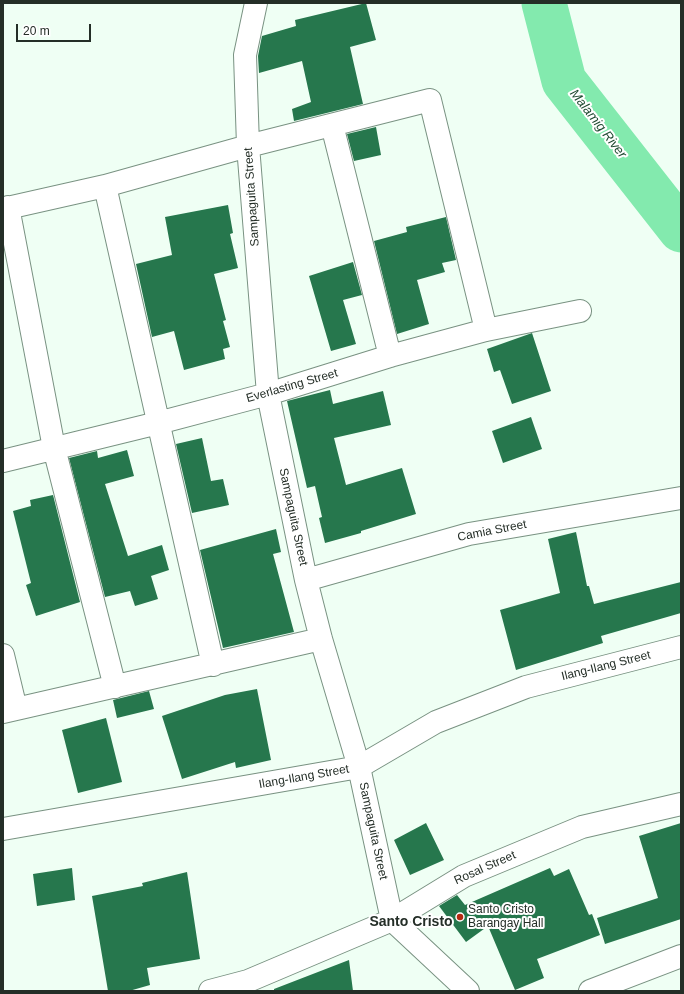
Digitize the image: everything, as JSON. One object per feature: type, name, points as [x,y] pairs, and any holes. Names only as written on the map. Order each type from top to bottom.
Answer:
[{"type":"street","name":"Sampaguita Street","points":[[256,3],[246,55],[248,146],[268,394],[306,580],[321,639],[359,767],[392,920]]},
{"type":"street","points":[[115,687],[54,448],[6,208],[104,186],[248,146],[430,100],[486,330]]},
{"type":"street","points":[[332,124],[390,356]]},
{"type":"street","points":[[104,186],[213,665]]},
{"type":"street","name":"Everlasting Street","points":[[3,461],[268,394],[390,356],[486,330],[580,311]]},
{"type":"street","name":"Camia Street","points":[[306,580],[469,534],[681,498]]},
{"type":"street","points":[[3,655],[10,710],[213,665],[321,639]]},
{"type":"street","name":"Ilang-Ilang Street","points":[[3,829],[359,767],[436,722],[526,687],[681,647]]},
{"type":"street","name":"Rosal Street","points":[[210,991],[248,981],[392,920],[464,876],[582,827],[681,804]]},
{"type":"street","points":[[392,920],[468,991]]},
{"type":"street","points":[[590,991],[681,956]]},
{"type":"building","points":[[366,3],[376,40],[350,47],[363,104],[294,121],[292,109],[311,102],[302,61],[259,73],[258,56],[262,36],[296,26],[295,20]]},
{"type":"building","points":[[376,127],[381,155],[354,161],[347,134]]},
{"type":"building","points":[[228,205],[233,233],[230,234],[238,268],[214,274],[226,320],[223,321],[230,347],[223,349],[225,359],[184,370],[174,331],[152,337],[136,264],[172,255],[165,217]]},
{"type":"building","points":[[446,217],[456,260],[442,263],[445,272],[417,280],[429,324],[397,334],[374,241],[407,232],[406,227]]},
{"type":"building","points":[[353,262],[362,295],[343,300],[356,344],[331,351],[309,276]]},
{"type":"building","points":[[532,333],[551,391],[512,404],[500,370],[494,372],[487,349]]},
{"type":"building","points":[[330,390],[333,404],[383,391],[391,425],[334,438],[346,485],[402,468],[416,514],[361,531],[361,533],[325,543],[319,518],[322,517],[315,486],[307,488],[287,401]]},
{"type":"building","points":[[531,417],[542,449],[503,463],[492,431]]},
{"type":"building","points":[[202,438],[211,481],[223,479],[229,505],[192,513],[176,444]]},
{"type":"building","points":[[127,450],[134,476],[105,484],[128,556],[162,545],[169,570],[151,576],[158,599],[135,606],[130,591],[105,597],[69,458],[97,451],[98,458]]},
{"type":"building","points":[[53,495],[80,602],[36,616],[26,585],[31,583],[13,511],[31,506],[30,500]]},
{"type":"building","points":[[276,529],[281,552],[273,554],[294,632],[223,648],[200,550]]},
{"type":"building","points":[[576,532],[587,586],[589,586],[594,604],[681,582],[681,613],[601,636],[603,643],[516,670],[500,610],[560,593],[548,539]]},
{"type":"building","points":[[257,689],[271,760],[236,768],[235,762],[182,779],[162,716],[225,695]]},
{"type":"building","points":[[149,691],[154,709],[117,718],[113,700]]},
{"type":"building","points":[[106,718],[122,782],[78,793],[62,730]]},
{"type":"building","points":[[426,823],[444,860],[410,875],[394,840]]},
{"type":"building","points":[[681,823],[681,919],[605,944],[597,918],[658,898],[639,836]]},
{"type":"building","points":[[72,868],[75,900],[37,906],[33,874]]},
{"type":"building","points":[[550,868],[554,876],[569,869],[589,915],[592,914],[600,935],[537,959],[544,978],[515,990],[488,926],[466,942],[439,906],[457,895],[465,905]]},
{"type":"building","points":[[187,872],[200,959],[147,968],[150,985],[129,991],[108,991],[92,896],[143,886],[142,883]]},
{"type":"building","points":[[349,960],[353,991],[274,991],[274,989]]},
{"type":"waterway","name":"Malamig River","points":[[544,3],[564,81],[681,230]]},
{"type":"place","name":"Santo Cristo Barangay Hall","points":[[460,917]]},
{"type":"district","name":"Santo Cristo","points":[[411,922]]}]
